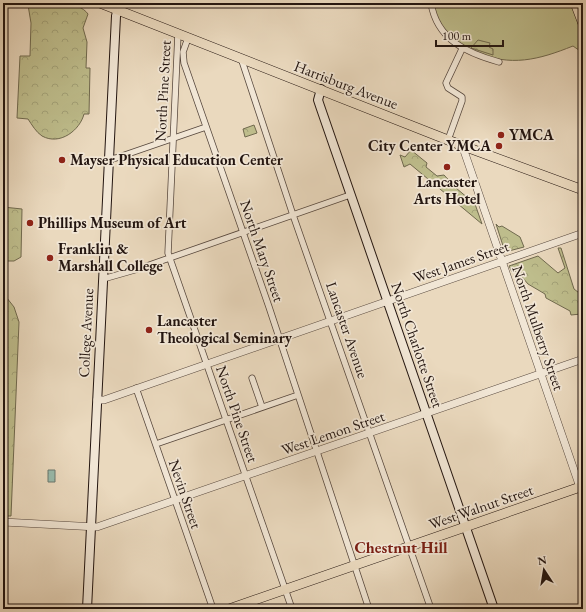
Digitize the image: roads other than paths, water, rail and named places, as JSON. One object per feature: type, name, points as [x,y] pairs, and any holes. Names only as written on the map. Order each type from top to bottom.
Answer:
[{"type":"main road","name":"Harrisburg Avenue","points":[[100,3],[118,6],[188,38],[448,140],[583,190]]},
{"type":"main road","points":[[575,3],[583,24]]},
{"type":"main road","name":"College Avenue","points":[[87,609],[118,6]]},
{"type":"main road","name":"North Charlotte Street","points":[[321,89],[319,103],[494,609]]},
{"type":"main road","name":"West Walnut Street","points":[[229,609],[465,527],[582,490]]},
{"type":"street","points":[[431,3],[438,26],[450,41],[462,49],[499,62]]},
{"type":"street","name":"North Pine Street","points":[[178,34],[168,242],[170,258],[292,609]]},
{"type":"street","name":"North Mary Street","points":[[188,38],[183,52],[184,63],[279,338],[369,609]]},
{"type":"street","points":[[448,140],[462,97],[448,88],[446,83],[462,49]]},
{"type":"street","name":"Lancaster Avenue","points":[[241,58],[293,215],[430,609]]},
{"type":"street","points":[[109,159],[116,158],[206,127]]},
{"type":"street","name":"North Mulberry Street","points":[[462,145],[582,490]]},
{"type":"street","points":[[103,279],[112,278],[350,195]]},
{"type":"street","name":"West James Street","points":[[97,400],[136,388],[583,233]]},
{"type":"street","name":"West Lemon Street","points":[[3,522],[97,527],[370,434],[583,359]]},
{"type":"street","points":[[252,378],[262,407]]},
{"type":"street","name":"Nevin Street","points":[[136,388],[213,609]]},
{"type":"street","points":[[156,444],[298,395]]},
{"type":"water","points":[[48,470],[55,470],[55,482],[48,482]]},
{"type":"place","name":"YMCA","points":[[501,135]]},
{"type":"place","name":"City Center YMCA","points":[[499,146]]},
{"type":"place","name":"Mayser Physical Education Center","points":[[62,160]]},
{"type":"place","name":"Lancaster Arts Hotel","points":[[447,167]]},
{"type":"place","name":"Phillips Museum of Art","points":[[30,223]]},
{"type":"place","name":"Franklin & Marshall College","points":[[50,258]]},
{"type":"place","name":"Lancaster Theological Seminary","points":[[149,330]]},
{"type":"district","name":"Chestnut Hill","points":[[401,547]]}]
